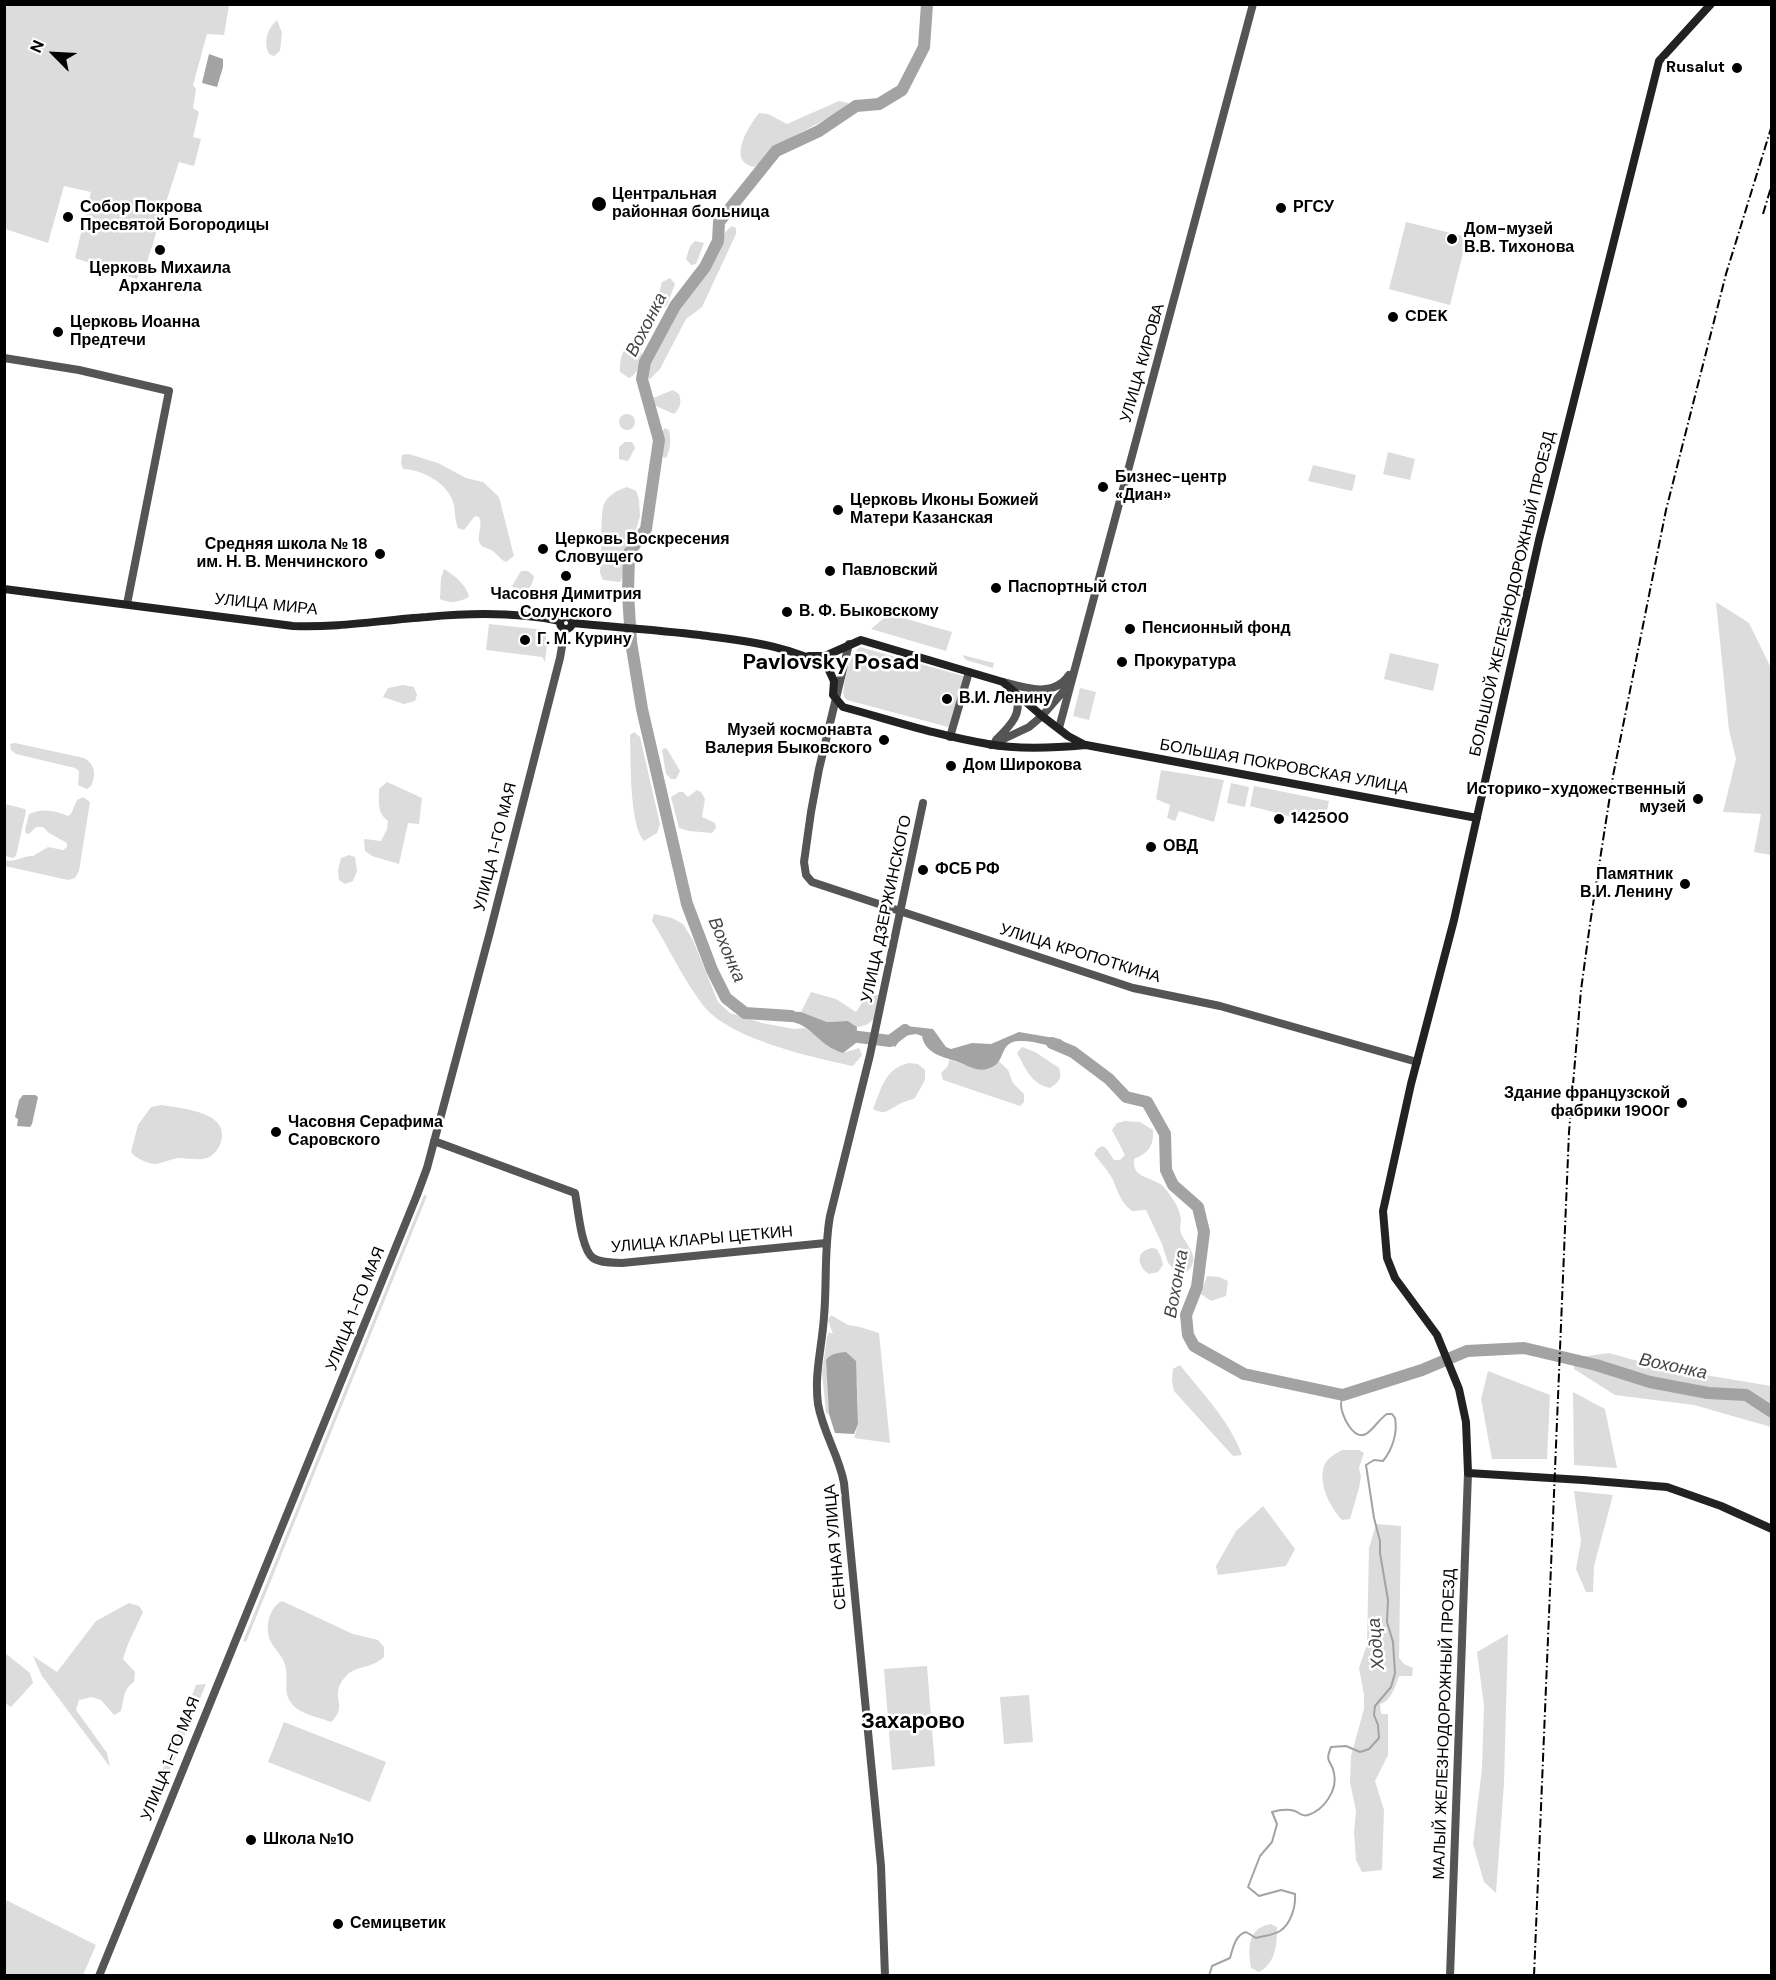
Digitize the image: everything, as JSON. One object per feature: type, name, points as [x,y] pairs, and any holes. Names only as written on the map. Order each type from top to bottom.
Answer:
[{"type":"main road","name":"БОЛЬШОЙ ЖЕЛЕЗНОДОРОЖНЫЙ ПРОЕЗД","points":[[1468,1473],[1466,1422],[1459,1389],[1437,1335],[1395,1278],[1387,1258],[1383,1211],[1387,1186],[1454,920],[1539,540],[1659,61],[1711,4]]},
{"type":"main road","name":"УЛИЦА МИРА","points":[[4,589],[285,625],[308,626],[460,614],[546,618],[566,624],[657,630],[735,640],[803,656]]},
{"type":"main road","points":[[803,656],[825,656],[861,640],[1003,682],[1042,716],[1086,745]]},
{"type":"main road","points":[[803,656],[828,668],[832,675],[833,695],[843,707],[950,737],[991,745],[1055,748],[1086,745]]},
{"type":"main road","name":"БОЛЬШАЯ ПОКРОВСКАЯ УЛИЦА","points":[[1086,745],[1477,818]]},
{"type":"main road","points":[[1468,1473],[1667,1487],[1721,1506],[1772,1529]]},
{"type":"street","name":"УЛИЦА КИРОВА","points":[[1059,728],[1253,4]]},
{"type":"street","points":[[4,358],[79,370],[169,391],[127,604]]},
{"type":"street","name":"УЛИЦА 1-ГО МАЯ","points":[[99,1976],[417,1195],[434,1141],[490,932],[558,667],[566,624]]},
{"type":"street","points":[[836,700],[849,644]]},
{"type":"street","points":[[1003,682],[1048,690],[1065,681],[1075,667]]},
{"type":"street","points":[[950,737],[969,672]]},
{"type":"street","points":[[991,745],[1029,727],[1042,716],[1071,682]]},
{"type":"street","points":[[991,745],[1013,723],[1018,700],[1015,693]]},
{"type":"street","name":"УЛИЦА КРОПОТКИНА","points":[[836,700],[811,812],[804,862],[808,879],[900,912],[1133,987],[1220,1006],[1417,1062]]},
{"type":"street","name":"УЛИЦА ДЗЕРЖИНСКОГО","points":[[870,1055],[923,803]]},
{"type":"street","name":"СЕННАЯ УЛИЦА","points":[[870,1055],[835,1193],[826,1243],[824,1314],[817,1365],[817,1389],[823,1427],[840,1466],[844,1483],[881,1866],[885,1976]]},
{"type":"street","name":"УЛИЦА КЛАРЫ ЦЕТКИН","points":[[434,1141],[575,1193],[586,1248],[593,1258],[605,1262],[622,1263],[826,1243]]},
{"type":"street","name":"МАЛЫЙ ЖЕЛЕЗНОДОРОЖНЫЙ ПРОЕЗД","points":[[1450,1976],[1468,1473]]},
{"type":"shaded area","points":[[5,4],[229,5],[224,35],[207,34],[193,85],[196,89],[193,108],[199,112],[193,137],[201,139],[194,166],[179,162],[145,268],[141,268],[137,279],[75,258],[91,192],[64,186],[48,243],[5,229]]},
{"type":"shaded area","points":[[277,20],[282,33],[280,51],[274,56],[269,54],[266,41]]},
{"type":"shaded area","points":[[209,54],[223,59],[217,87],[202,83]]},
{"type":"shaded area","points":[[839,101],[848,103],[847,108],[777,145],[763,161],[754,167],[742,158],[742,143],[759,113],[768,114],[787,124]]},
{"type":"shaded area","points":[[1406,222],[1467,237],[1450,305],[1389,289]]},
{"type":"shaded area","points":[[732,226],[736,228],[736,234],[702,307],[686,319],[660,369],[650,379],[647,378],[653,351],[661,336],[709,265],[724,234]]},
{"type":"shaded area","points":[[695,241],[704,243],[696,264],[691,265],[686,259],[690,246]]},
{"type":"shaded area","points":[[670,278],[675,284],[667,305],[662,309],[658,306],[657,301],[662,282]]},
{"type":"shaded area","points":[[635,343],[641,346],[642,355],[636,373],[629,378],[620,372],[621,358],[624,350]]},
{"type":"shaded area","points":[[673,390],[679,394],[680,400],[679,407],[674,414],[656,406],[653,402],[653,398]]},
{"type":"shaded area","points":[[627,414],[635,422],[627,430],[619,422]]},
{"type":"shaded area","points":[[665,428],[669,430],[670,440],[666,458],[663,457],[662,431]]},
{"type":"shaded area","points":[[625,442],[632,442],[635,448],[628,461],[619,459],[619,447]]},
{"type":"shaded area","points":[[1388,452],[1415,459],[1410,480],[1383,474]]},
{"type":"shaded area","points":[[409,454],[438,463],[466,478],[483,482],[499,497],[514,556],[506,562],[493,551],[482,546],[479,540],[479,517],[475,516],[464,530],[458,528],[453,502],[444,487],[425,474],[403,469],[402,455]]},
{"type":"shaded area","points":[[1313,465],[1356,475],[1352,491],[1308,481]]},
{"type":"shaded area","points":[[627,487],[636,491],[640,516],[626,550],[626,570],[620,582],[603,580],[600,573],[604,504],[614,493]]},
{"type":"shaded area","points":[[444,569],[463,584],[469,597],[455,602],[440,599]]},
{"type":"shaded area","points":[[521,571],[528,571],[534,576],[529,588],[518,593],[512,586]]},
{"type":"shaded area","points":[[1716,602],[1749,623],[1771,668],[1771,855],[1754,852],[1761,814],[1723,812],[1736,759],[1729,730]]},
{"type":"shaded area","points":[[889,614],[952,632],[946,651],[871,629]]},
{"type":"shaded area","points":[[489,624],[545,630],[547,646],[545,662],[542,657],[486,650]]},
{"type":"shaded area","points":[[860,647],[967,677],[952,728],[847,700],[844,697],[845,678],[853,656]]},
{"type":"shaded area","points":[[1390,653],[1439,664],[1433,691],[1384,679]]},
{"type":"shaded area","points":[[962,655],[994,663],[993,668],[966,660]]},
{"type":"shaded area","points":[[403,685],[414,687],[417,695],[415,701],[404,704],[383,697],[388,688]]},
{"type":"shaded area","points":[[1080,688],[1096,692],[1089,720],[1073,716]]},
{"type":"shaded area","points":[[634,732],[640,737],[660,824],[657,833],[644,841],[639,833],[633,807],[630,735]]},
{"type":"shaded area","points":[[15,743],[84,758],[94,770],[91,786],[87,789],[78,785],[79,771],[75,768],[16,754],[11,750],[10,744]]},
{"type":"shaded area","points":[[665,748],[680,771],[676,779],[671,779],[666,774],[662,750]]},
{"type":"shaded area","points":[[1161,770],[1224,780],[1214,822],[1179,811],[1175,821],[1167,818],[1170,805],[1156,799]]},
{"type":"shaded area","points":[[387,782],[422,798],[419,824],[408,823],[399,864],[372,856],[365,851],[364,839],[381,841],[387,829],[388,821],[379,807],[379,789]]},
{"type":"shaded area","points":[[1231,783],[1249,787],[1245,807],[1227,803]]},
{"type":"shaded area","points":[[1254,786],[1329,801],[1324,825],[1250,806]]},
{"type":"shaded area","points":[[697,790],[705,799],[702,817],[715,823],[716,828],[712,833],[679,828],[671,797],[683,792],[688,797]]},
{"type":"shaded area","points":[[83,797],[90,802],[79,871],[75,878],[68,880],[5,866],[5,860],[33,856],[48,847],[63,850],[67,847],[67,843],[43,827],[36,827],[26,834],[29,814],[48,810],[68,816],[77,800]]},
{"type":"shaded area","points":[[5,804],[26,811],[16,856],[13,858],[5,856]]},
{"type":"shaded area","points":[[349,855],[355,857],[357,871],[353,881],[345,884],[339,880],[338,870],[341,858]]},
{"type":"shaded area","points":[[654,914],[672,918],[683,924],[693,940],[718,1002],[730,1013],[762,1023],[794,1029],[805,1028],[843,1053],[859,1048],[862,1055],[853,1066],[794,1052],[750,1037],[714,1016],[702,1004],[682,974],[652,921]]},
{"type":"shaded area","points":[[811,992],[836,999],[856,1012],[865,998],[881,994],[876,1018],[866,1025],[857,1027],[848,1021],[827,1022],[801,1012]]},
{"type":"shaded area","points":[[779,1011],[801,1012],[827,1022],[848,1021],[857,1027],[856,1043],[843,1053],[826,1044],[803,1026],[782,1019],[776,1015]]},
{"type":"shaded area","points":[[906,1026],[933,1029],[946,1047],[951,1049],[972,1043],[991,1044],[1019,1032],[1060,1039],[1067,1044],[1066,1048],[1031,1042],[1013,1042],[1006,1047],[998,1063],[980,1070],[936,1054],[927,1047],[922,1036],[916,1034],[903,1036],[895,1047],[892,1045],[895,1035]]},
{"type":"shaded area","points":[[1022,1047],[1035,1052],[1059,1068],[1059,1080],[1050,1088],[1038,1083],[1026,1070],[1017,1053]]},
{"type":"shaded area","points":[[949,1060],[981,1068],[999,1061],[1008,1070],[1013,1083],[1024,1094],[1024,1102],[1020,1106],[943,1080],[941,1073],[948,1066]]},
{"type":"shaded area","points":[[909,1063],[918,1064],[925,1070],[925,1080],[915,1098],[900,1103],[885,1112],[873,1109],[885,1080],[894,1070]]},
{"type":"shaded area","points":[[23,1095],[38,1097],[30,1127],[17,1126],[18,1119],[15,1117],[19,1100]]},
{"type":"shaded area","points":[[161,1105],[199,1112],[216,1121],[221,1128],[222,1136],[215,1152],[204,1159],[178,1158],[156,1164],[146,1162],[133,1154],[131,1152],[138,1125],[151,1107]]},
{"type":"shaded area","points":[[1140,1122],[1153,1130],[1150,1148],[1134,1159],[1134,1166],[1140,1174],[1164,1187],[1177,1206],[1181,1220],[1180,1231],[1193,1258],[1193,1263],[1185,1273],[1179,1274],[1168,1263],[1146,1210],[1132,1211],[1128,1208],[1110,1175],[1094,1154],[1102,1146],[1114,1160],[1120,1160],[1125,1155],[1112,1130],[1117,1123]]},
{"type":"shaded area","points":[[424,1195],[427,1196],[246,1642],[243,1641]]},
{"type":"shaded area","points":[[1152,1248],[1157,1249],[1163,1265],[1158,1272],[1149,1274],[1140,1263],[1140,1255]]},
{"type":"shaded area","points":[[1207,1276],[1219,1277],[1228,1281],[1226,1296],[1211,1301],[1201,1294]]},
{"type":"shaded area","points":[[831,1315],[848,1325],[879,1333],[890,1443],[854,1438],[858,1424],[857,1380],[826,1360],[829,1414],[826,1413],[822,1372],[827,1337],[829,1332],[833,1334],[828,1320]]},
{"type":"shaded area","points":[[846,1352],[856,1361],[858,1424],[854,1434],[835,1433],[829,1414],[826,1360],[837,1353]]},
{"type":"shaded area","points":[[1609,1353],[1663,1368],[1771,1386],[1771,1427],[1694,1405],[1615,1395],[1574,1369],[1573,1358]]},
{"type":"shaded area","points":[[1180,1365],[1223,1419],[1242,1455],[1233,1456],[1174,1391],[1173,1369]]},
{"type":"shaded area","points":[[1488,1371],[1550,1395],[1547,1459],[1492,1459],[1481,1399]]},
{"type":"shaded area","points":[[1573,1392],[1605,1409],[1617,1468],[1574,1465]]},
{"type":"shaded area","points":[[1342,1450],[1359,1450],[1364,1453],[1359,1468],[1361,1477],[1359,1488],[1350,1519],[1342,1520],[1326,1495],[1323,1473],[1327,1461]]},
{"type":"shaded area","points":[[1574,1491],[1613,1495],[1594,1566],[1593,1592],[1586,1592],[1576,1569],[1581,1541]]},
{"type":"shaded area","points":[[1263,1506],[1295,1549],[1286,1566],[1218,1575],[1216,1566],[1236,1531]]},
{"type":"shaded area","points":[[1376,1524],[1401,1526],[1399,1658],[1404,1664],[1413,1668],[1412,1676],[1399,1676],[1390,1697],[1380,1704],[1381,1714],[1388,1714],[1388,1755],[1375,1781],[1384,1810],[1382,1870],[1362,1872],[1356,1860],[1354,1832],[1356,1811],[1350,1782],[1351,1756],[1364,1709],[1359,1668],[1367,1644],[1369,1548]]},
{"type":"shaded area","points":[[282,1601],[353,1634],[378,1640],[384,1647],[384,1657],[354,1670],[341,1683],[338,1690],[339,1711],[331,1722],[296,1708],[288,1698],[285,1665],[271,1642],[268,1631],[271,1613]]},
{"type":"shaded area","points":[[129,1603],[139,1606],[143,1612],[123,1659],[135,1672],[134,1682],[126,1691],[121,1711],[114,1715],[101,1700],[92,1697],[79,1700],[76,1710],[107,1753],[110,1767],[42,1676],[33,1656],[57,1672],[96,1621]]},
{"type":"shaded area","points":[[1508,1634],[1504,1783],[1496,1893],[1484,1882],[1473,1844],[1482,1768],[1484,1706],[1477,1652]]},
{"type":"shaded area","points":[[5,1653],[30,1673],[33,1683],[11,1707],[5,1703]]},
{"type":"shaded area","points":[[927,1666],[935,1766],[892,1770],[884,1669]]},
{"type":"shaded area","points":[[206,1684],[159,1796],[151,1799],[196,1685]]},
{"type":"shaded area","points":[[1029,1695],[1033,1742],[1004,1744],[1000,1697]]},
{"type":"shaded area","points":[[284,1722],[386,1762],[370,1802],[268,1762]]},
{"type":"shaded area","points":[[4,1899],[96,1945],[83,1975],[5,1975]]},
{"type":"shaded area","points":[[1271,1924],[1277,1927],[1274,1952],[1269,1964],[1259,1972],[1251,1968],[1249,1953],[1251,1940],[1257,1930]]},
{"type":"waterway","name":"Вохонка","points":[[791,1016],[745,1013],[726,998],[712,970],[687,904],[642,709],[631,642],[628,593],[629,553],[646,529],[659,440],[642,379],[645,362],[675,306],[705,267],[718,241],[719,222],[776,151],[819,131],[856,106],[879,104],[902,90],[924,47],[927,4]]},
{"type":"waterway","name":"Вохонка","points":[[843,1035],[890,1041],[905,1030]]},
{"type":"waterway","name":"Вохонка","points":[[1052,1043],[1073,1052],[1109,1079],[1126,1097],[1147,1102],[1165,1134],[1166,1170],[1173,1185],[1198,1207],[1204,1232],[1197,1287],[1186,1315],[1188,1335],[1194,1346],[1244,1374],[1343,1395],[1422,1370],[1467,1351],[1524,1348],[1596,1365],[1650,1382],[1708,1393],[1746,1395],[1772,1412]]},
{"type":"waterway","name":"Ходца","points":[[1209,1976],[1212,1966],[1230,1958],[1239,1936],[1246,1932],[1256,1938],[1278,1932],[1287,1924],[1294,1909],[1295,1894],[1281,1890],[1259,1896],[1248,1887],[1260,1856],[1272,1842],[1277,1824],[1272,1812],[1289,1810],[1306,1815],[1324,1804],[1332,1792],[1335,1779],[1328,1759],[1331,1747],[1346,1746],[1360,1752],[1369,1749],[1379,1738],[1374,1715],[1375,1706],[1391,1687],[1395,1673],[1393,1642],[1387,1622],[1388,1600],[1380,1541],[1366,1465],[1374,1460],[1383,1461],[1386,1457],[1395,1435],[1395,1418],[1392,1414],[1387,1414],[1366,1434],[1357,1434],[1349,1426],[1343,1414],[1341,1405],[1343,1395]]},
{"type":"railway","points":[[1534,1976],[1569,1132],[1581,990],[1613,776],[1666,510],[1726,274],[1772,125]]},
{"type":"railway","points":[[1763,214],[1772,184]]},
{"type":"place","name":"Rusalut","points":[[1737,68]]},
{"type":"place","name":"Центральная районная больница","points":[[599,204]]},
{"type":"place","name":"РГСУ","points":[[1281,208]]},
{"type":"place","name":"Собор Покрова Пресвятой Богородицы","points":[[68,217]]},
{"type":"place","name":"Дом-музей В.В. Тихонова","points":[[1452,239]]},
{"type":"place","name":"Церковь Михаила Архангела","points":[[160,250]]},
{"type":"place","name":"CDEK","points":[[1393,317]]},
{"type":"place","name":"Церковь Иоанна Предтечи","points":[[58,332]]},
{"type":"place","name":"Бизнес-центр «Диан»","points":[[1103,487]]},
{"type":"place","name":"Церковь Иконы Божией Матери Казанская","points":[[838,510]]},
{"type":"place","name":"Церковь Воскресения Словущего","points":[[543,549]]},
{"type":"place","name":"Средняя школа № 18 им. Н. В. Менчинского","points":[[380,554]]},
{"type":"place","name":"Павловский","points":[[830,571]]},
{"type":"place","name":"Часовня Димитрия Солунского","points":[[566,576]]},
{"type":"place","name":"Паспортный стол","points":[[996,588]]},
{"type":"place","name":"В. Ф. Быковскому","points":[[787,612]]},
{"type":"place","name":"Пенсионный фонд","points":[[1130,629]]},
{"type":"place","name":"Г. М. Курину","points":[[525,640]]},
{"type":"place","name":"Прокуратура","points":[[1122,662]]},
{"type":"place","name":"В.И. Ленину","points":[[947,699]]},
{"type":"place","name":"Музей космонавта Валерия Быковского","points":[[884,740]]},
{"type":"place","name":"Дом Широкова","points":[[951,766]]},
{"type":"place","name":"Историко-художественный музей","points":[[1698,799]]},
{"type":"place","name":"142500","points":[[1279,819]]},
{"type":"place","name":"ОВД","points":[[1151,847]]},
{"type":"place","name":"ФСБ РФ","points":[[923,870]]},
{"type":"place","name":"Памятник В.И. Ленину","points":[[1685,884]]},
{"type":"place","name":"Здание французской фабрики 1900г","points":[[1682,1103]]},
{"type":"place","name":"Часовня Серафима Саровского","points":[[276,1132]]},
{"type":"place","name":"Школа №10","points":[[251,1840]]},
{"type":"place","name":"Семицветик","points":[[338,1924]]},
{"type":"district","name":"Pavlovsky Posad","points":[[831,663]]},
{"type":"district","name":"Захарово","points":[[913,1722]]}]
